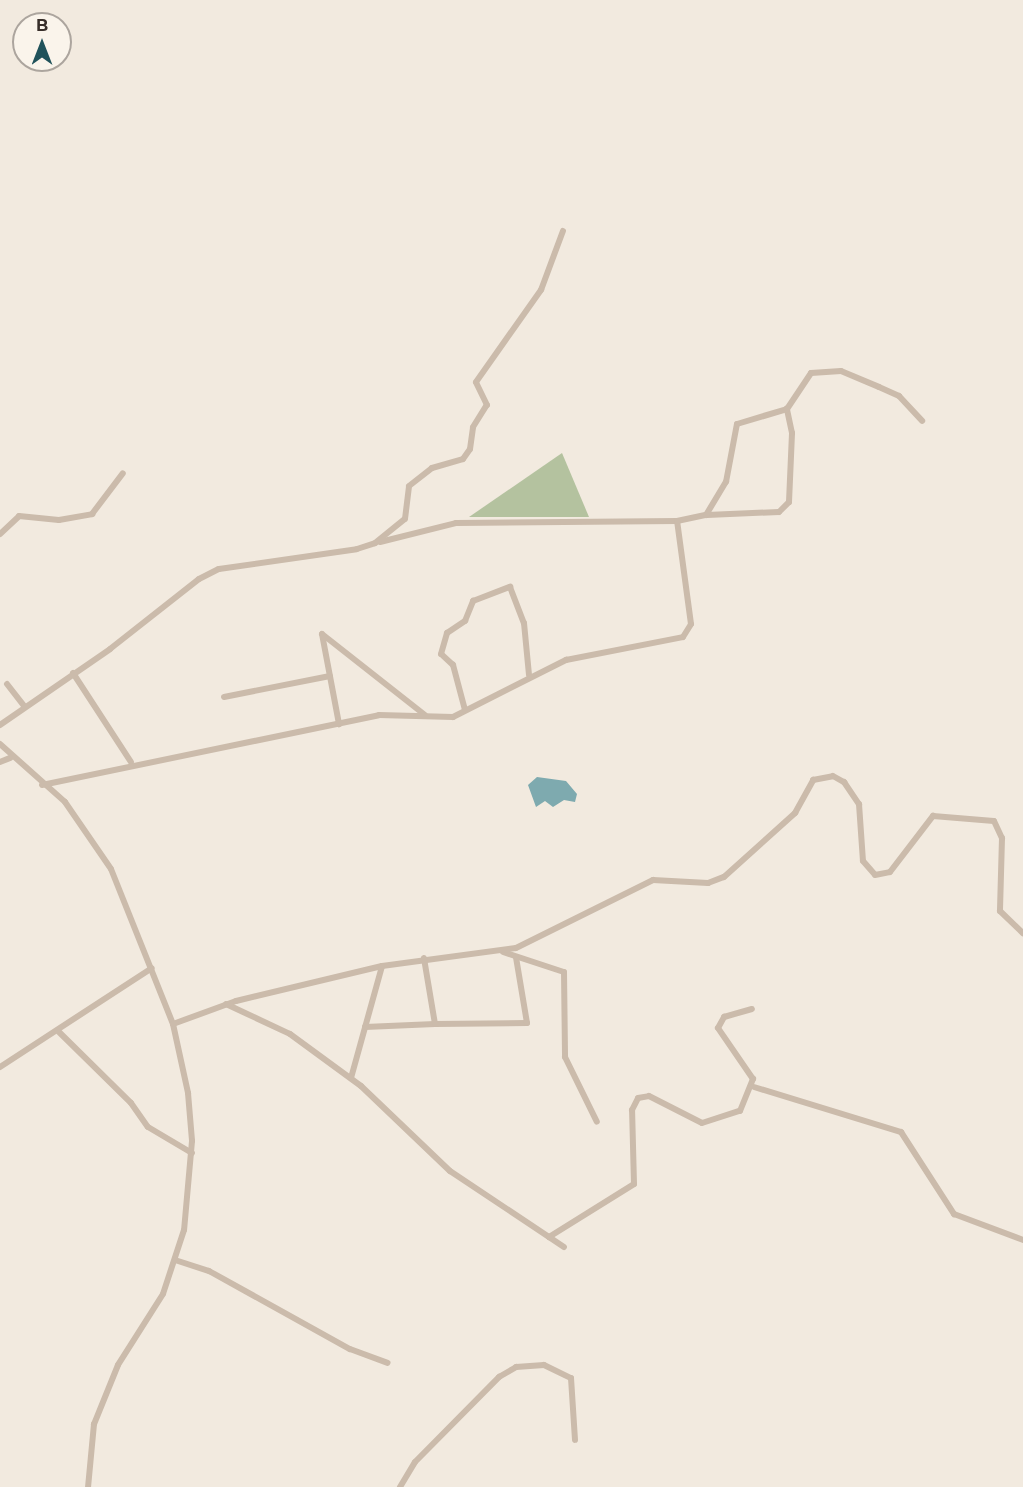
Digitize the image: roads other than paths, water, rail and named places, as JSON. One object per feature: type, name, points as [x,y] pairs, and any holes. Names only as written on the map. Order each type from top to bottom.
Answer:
[{"type":"street","points":[[375,543],[405,519],[409,486],[432,468],[463,459],[470,449],[473,427],[487,405],[476,382],[541,290],[563,231]]},
{"type":"street","points":[[706,515],[726,482],[737,424],[787,409],[811,373],[841,371],[899,396],[922,421]]},
{"type":"street","points":[[0,725],[219,569],[375,543],[456,524],[677,520],[706,515],[779,512],[789,502],[792,433],[787,409]]},
{"type":"street","points":[[0,534],[19,516],[67,519],[92,514],[123,473]]},
{"type":"street","points":[[42,785],[131,762],[400,713],[453,717],[529,675],[576,657],[687,634],[691,624],[677,520]]},
{"type":"street","points":[[465,710],[453,665],[441,654],[447,633],[465,621],[473,602],[510,586],[524,622],[529,675]]},
{"type":"street","points":[[339,724],[322,634],[425,715]]},
{"type":"street","points":[[73,673],[131,762]]},
{"type":"street","points":[[224,697],[330,676]]},
{"type":"street","points":[[7,684],[24,706]]},
{"type":"street","points":[[0,744],[10,758],[69,807],[105,858],[152,968],[173,1024],[183,1059],[192,1153],[187,1212],[175,1260],[163,1294],[108,1389],[94,1424],[88,1487]]},
{"type":"street","points":[[0,762],[10,758]]},
{"type":"street","points":[[173,1024],[226,1004],[382,966],[424,957],[503,952],[575,924],[653,880],[708,882],[724,877],[795,813],[813,780],[832,776],[844,782],[859,804],[863,861],[875,875],[891,872],[933,816],[994,821],[1002,838],[1000,911],[1023,933]]},
{"type":"street","points":[[503,952],[564,972],[565,1056],[597,1122]]},
{"type":"street","points":[[424,957],[435,1024]]},
{"type":"street","points":[[365,1027],[527,1023],[516,957]]},
{"type":"street","points":[[351,1078],[382,966]]},
{"type":"street","points":[[0,1067],[59,1032],[152,968]]},
{"type":"street","points":[[226,1004],[290,1034],[351,1078],[450,1171],[564,1247]]},
{"type":"street","points":[[752,1009],[724,1017],[718,1028],[754,1088],[902,1131],[954,1214],[1023,1240]]},
{"type":"street","points":[[59,1032],[131,1102],[148,1127],[192,1153]]},
{"type":"street","points":[[549,1237],[634,1184],[632,1110],[638,1098],[649,1096],[711,1124],[740,1111],[754,1088]]},
{"type":"street","points":[[175,1260],[209,1272],[350,1349],[388,1364]]},
{"type":"street","points":[[400,1487],[415,1462],[499,1377],[516,1367],[544,1365],[571,1378],[575,1440]]},
{"type":"water","points":[[537,777],[566,781],[577,794],[575,802],[564,800],[553,807],[545,801],[536,807],[528,785]]}]
